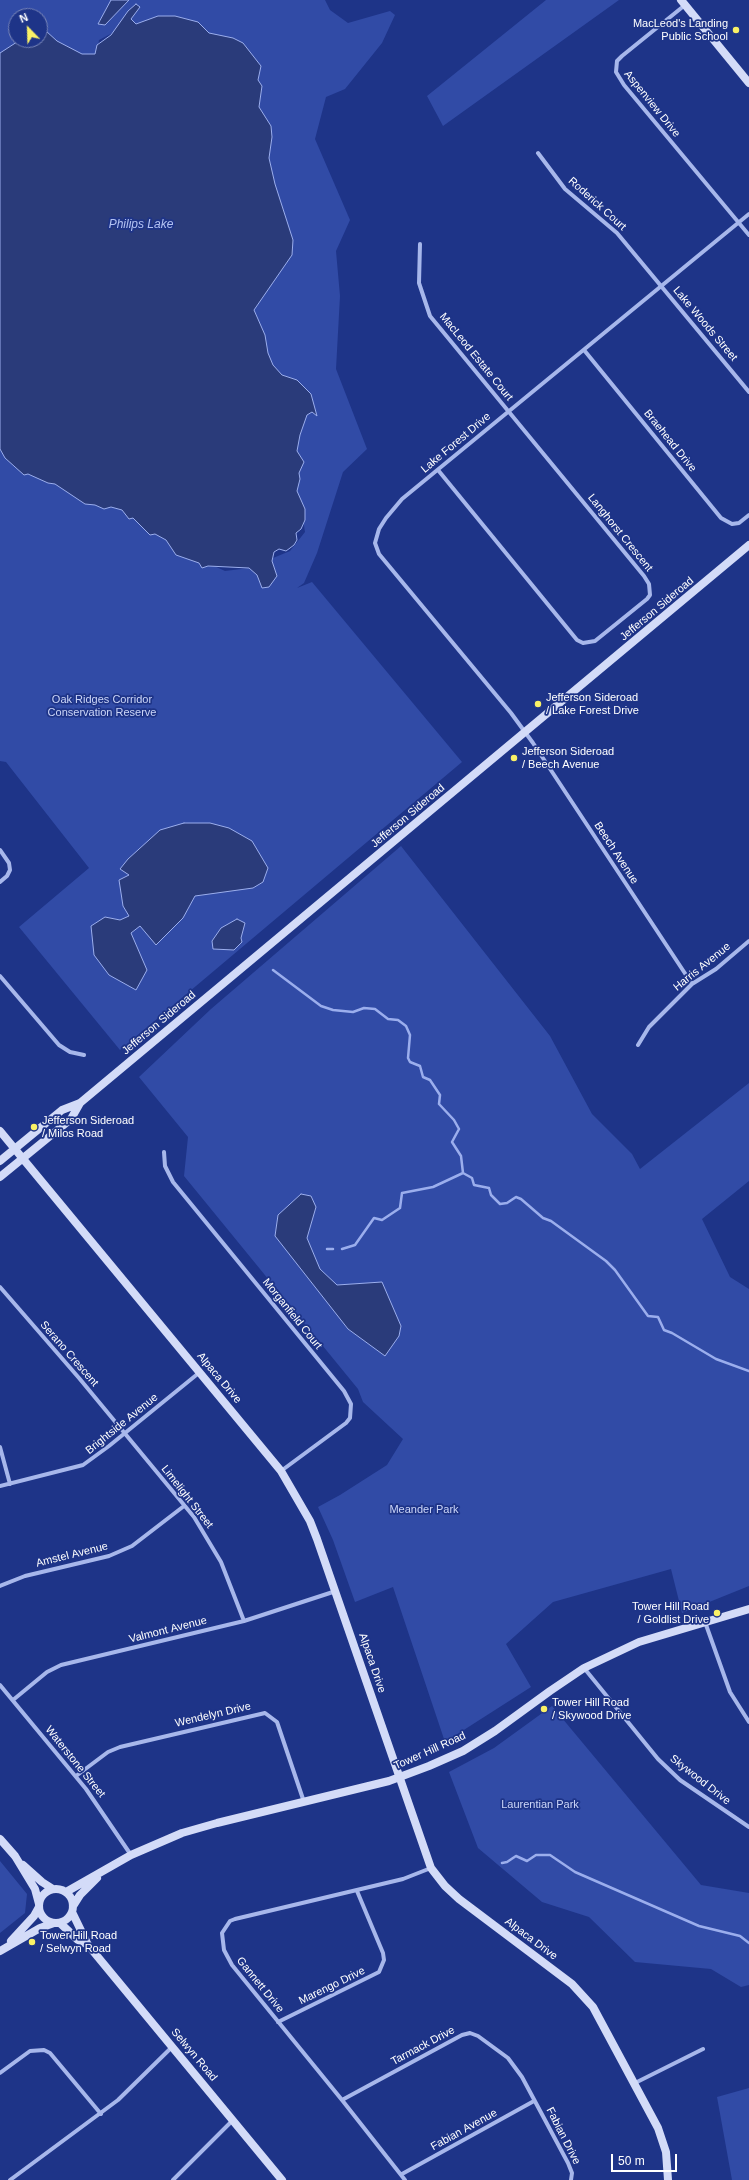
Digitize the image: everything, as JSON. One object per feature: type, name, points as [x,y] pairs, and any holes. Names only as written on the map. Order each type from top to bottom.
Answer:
[{"type":"street","points":[[683,3],[749,83]]},
{"type":"street","name":"Aspenview Drive","points":[[683,3],[617,61],[616,72],[619,78],[738,222]]},
{"type":"street","name":"Roderick Court","points":[[538,153],[565,189],[617,232],[662,286]]},
{"type":"street","name":"Lake Forest Drive","points":[[525,732],[376,548],[376,537],[386,518],[402,499],[749,214]]},
{"type":"street","points":[[738,222],[749,235]]},
{"type":"street","name":"MacLeod Estate Court","points":[[420,244],[419,283],[430,316],[508,412]]},
{"type":"street","name":"Lake Woods Street","points":[[662,286],[749,392]]},
{"type":"street","name":"Braehead Drive","points":[[584,350],[721,518],[732,524],[739,523],[749,515]]},
{"type":"street","name":"Langhorst Crescent","points":[[438,470],[577,640],[583,643],[595,641],[647,599],[651,589],[644,576],[508,412]]},
{"type":"street","name":"Jefferson Sideroad","points":[[0,1161],[62,1110],[80,1102],[749,546]]},
{"type":"street","name":"Beech Avenue","points":[[525,732],[692,984]]},
{"type":"street","points":[[0,850],[9,863],[10,870],[8,876],[0,882]]},
{"type":"street","name":"Harris Avenue","points":[[638,1045],[649,1027],[692,984],[716,969],[749,941]]},
{"type":"street","points":[[0,976],[59,1045],[70,1052],[84,1055]]},
{"type":"street","name":"Jefferson Sideroad","points":[[0,1177],[71,1120],[80,1102]]},
{"type":"street","name":"Alpaca Drive","points":[[0,1131],[281,1471],[310,1521],[336,1591],[431,1868],[445,1886],[459,1899],[580,1992],[600,2017],[663,2140],[668,2161],[668,2180]]},
{"type":"street","name":"Morganfield Court","points":[[164,1152],[165,1166],[173,1182],[344,1391],[351,1404],[350,1418],[346,1423],[281,1471]]},
{"type":"street","name":"Serano Crescent","points":[[0,1287],[125,1434]]},
{"type":"street","name":"Brightside Avenue","points":[[0,1486],[83,1465],[125,1434],[200,1372]]},
{"type":"street","name":"Limelight Street","points":[[125,1434],[194,1517],[221,1562],[244,1621]]},
{"type":"street","points":[[0,1447],[10,1484]]},
{"type":"street","name":"Amstel Avenue","points":[[0,1586],[25,1576],[109,1556],[132,1546],[184,1506]]},
{"type":"street","name":"Valmont Avenue","points":[[13,1700],[47,1672],[60,1665],[244,1621],[336,1591]]},
{"type":"street","name":"Tower Hill Road","points":[[66,1892],[102,1873],[131,1854],[182,1833],[400,1777],[448,1758],[479,1741],[584,1668],[639,1642],[749,1610]]},
{"type":"street","points":[[705,1622],[730,1692],[749,1722]]},
{"type":"street","name":"Skywood Drive","points":[[584,1668],[658,1759],[680,1780],[749,1827]]},
{"type":"street","name":"Waterstone Street","points":[[0,1685],[76,1776],[99,1806],[131,1854]]},
{"type":"street","name":"Wendelyn Drive","points":[[76,1776],[108,1752],[120,1747],[265,1713],[277,1722],[304,1802]]},
{"type":"street","points":[[0,1839],[44,1884],[53,1889],[66,1892],[72,1901],[72,1909],[67,1919],[8,1945]]},
{"type":"street","points":[[15,1856],[35,1889],[42,1916],[57,1923]]},
{"type":"street","name":"Gannett Drive","points":[[405,2180],[402,2174],[228,1959],[222,1940],[222,1933],[230,1920],[403,1879],[431,1868]]},
{"type":"street","name":"Tower Hill Road","points":[[72,1909],[80,1895],[102,1873]]},
{"type":"street","points":[[0,1951],[8,1945],[34,1916],[44,1894],[53,1889]]},
{"type":"street","name":"Marengo Drive","points":[[278,2022],[379,1972],[384,1960],[357,1890]]},
{"type":"street","name":"Selwyn Road","points":[[72,1909],[88,1945],[282,2180]]},
{"type":"street","name":"Selwyn Road","points":[[57,1923],[78,1940],[88,1945]]},
{"type":"street","name":"Tarmack Drive","points":[[342,2100],[462,2035],[470,2033],[478,2036],[508,2058],[522,2077],[534,2101]]},
{"type":"street","points":[[10,2180],[118,2100],[172,2047]]},
{"type":"street","points":[[635,2083],[703,2049]]},
{"type":"street","points":[[0,2073],[30,2051],[44,2050],[50,2053],[100,2114]]},
{"type":"street","name":"Fabian Avenue","points":[[402,2174],[534,2101]]},
{"type":"street","name":"Fabian Drive","points":[[534,2101],[568,2163],[572,2173],[571,2180]]},
{"type":"street","points":[[173,2180],[233,2120]]},
{"type":"green space","name":"Oak Ridges Corridor Conservation Reserve","points":[[0,0],[325,0],[330,10],[348,23],[390,11],[395,15],[382,43],[345,89],[326,97],[315,139],[350,220],[336,251],[340,296],[336,369],[367,449],[343,472],[317,553],[304,583],[297,588],[312,582],[462,762],[120,1050],[19,927],[89,868],[6,762],[0,761],[0,437],[13,466],[40,472],[139,518],[182,551],[225,571],[249,568],[290,551],[305,532],[300,499],[289,472],[262,358],[174,24],[137,24],[120,29],[99,40],[96,57],[89,59],[48,41],[48,8],[8,8],[8,48],[25,48],[0,84]]},
{"type":"green space","points":[[546,0],[619,0],[443,126],[427,96]]},
{"type":"green space","name":"Meander Park","points":[[401,846],[550,1036],[592,1114],[632,1154],[640,1169],[749,1083],[749,1181],[702,1219],[730,1277],[749,1289],[749,1586],[682,1613],[671,1569],[553,1602],[506,1644],[531,1687],[445,1742],[393,1587],[355,1602],[333,1540],[318,1507],[387,1465],[403,1439],[363,1402],[358,1389],[184,1176],[188,1137],[139,1077],[211,1009]]},
{"type":"green space","name":"Laurentian Park","points":[[552,1706],[701,1885],[749,1893],[749,1985],[741,1987],[711,1969],[635,1962],[589,1917],[542,1902],[478,1848],[449,1772],[494,1748]]},
{"type":"green space","points":[[0,1861],[27,1894],[25,1913],[0,1933]]},
{"type":"green space","points":[[749,2088],[749,2180],[732,2180],[717,2097]]},
{"type":"water","points":[[111,0],[129,0],[105,25],[98,24]]},
{"type":"water","name":"Philips Lake","points":[[136,4],[140,7],[131,19],[136,24],[158,16],[175,16],[198,22],[209,33],[233,38],[243,43],[261,66],[258,80],[262,86],[259,107],[271,126],[272,137],[269,158],[275,184],[293,240],[292,255],[254,310],[265,335],[268,353],[273,365],[282,375],[297,380],[311,394],[317,416],[312,412],[307,415],[300,435],[297,451],[304,462],[299,473],[300,479],[297,491],[305,509],[305,520],[301,529],[296,533],[297,540],[294,545],[286,551],[279,549],[274,552],[272,561],[277,576],[269,587],[262,588],[257,575],[249,568],[208,566],[202,568],[199,563],[176,555],[166,540],[155,534],[150,535],[133,518],[129,519],[122,510],[111,507],[104,509],[95,505],[85,504],[55,484],[48,483],[28,474],[24,475],[5,458],[0,449],[0,53],[8,48],[48,48],[48,33],[57,41],[82,54],[95,54],[97,45],[111,35],[128,11]]},
{"type":"water","points":[[184,823],[210,823],[229,828],[252,841],[268,868],[263,882],[253,888],[195,896],[183,918],[156,945],[140,926],[131,933],[147,970],[136,990],[109,975],[94,955],[91,926],[105,917],[120,920],[129,916],[123,906],[119,880],[129,875],[120,869],[128,859],[160,830]]},
{"type":"water","points":[[237,919],[245,923],[241,938],[242,942],[234,950],[213,949],[212,941],[221,928]]},
{"type":"water","points":[[301,1194],[311,1196],[316,1207],[307,1238],[320,1269],[337,1285],[382,1282],[401,1326],[399,1336],[385,1356],[348,1329],[275,1236],[278,1215]]},
{"type":"waterway","points":[[273,970],[321,1006],[333,1010],[353,1012],[364,1008],[375,1009],[388,1019],[398,1020],[406,1026],[410,1035],[408,1058],[410,1062],[420,1066],[423,1077],[430,1080],[440,1095],[439,1104],[454,1120],[459,1129],[452,1142],[461,1156],[463,1173]]},
{"type":"waterway","points":[[463,1173],[472,1178],[474,1185],[489,1188],[491,1195],[500,1204],[507,1203],[516,1197],[521,1199],[543,1218],[551,1221],[606,1261],[615,1270],[648,1316],[658,1317],[664,1330],[672,1333],[716,1359],[749,1371]]},
{"type":"waterway","points":[[342,1249],[355,1245],[374,1218],[382,1220],[400,1208],[402,1193],[433,1187],[463,1173]]},
{"type":"waterway","points":[[327,1249],[333,1249]]},
{"type":"waterway","points":[[502,1863],[507,1862],[516,1856],[527,1861],[536,1855],[550,1855],[575,1872],[699,1926],[740,1936],[749,1943]]},
{"type":"place","name":"MacLeod's Landing Public School","points":[[736,30]]},
{"type":"place","name":"Jefferson Sideroad / Lake Forest Drive","points":[[538,704]]},
{"type":"place","name":"Jefferson Sideroad / Beech Avenue","points":[[514,758]]},
{"type":"place","name":"Jefferson Sideroad / Milos Road","points":[[34,1127]]},
{"type":"place","name":"Tower Hill Road / Goldlist Drive","points":[[717,1613]]},
{"type":"place","name":"Tower Hill Road / Skywood Drive","points":[[544,1709]]},
{"type":"place","name":"Tower Hill Road / Selwyn Road","points":[[32,1942]]}]
